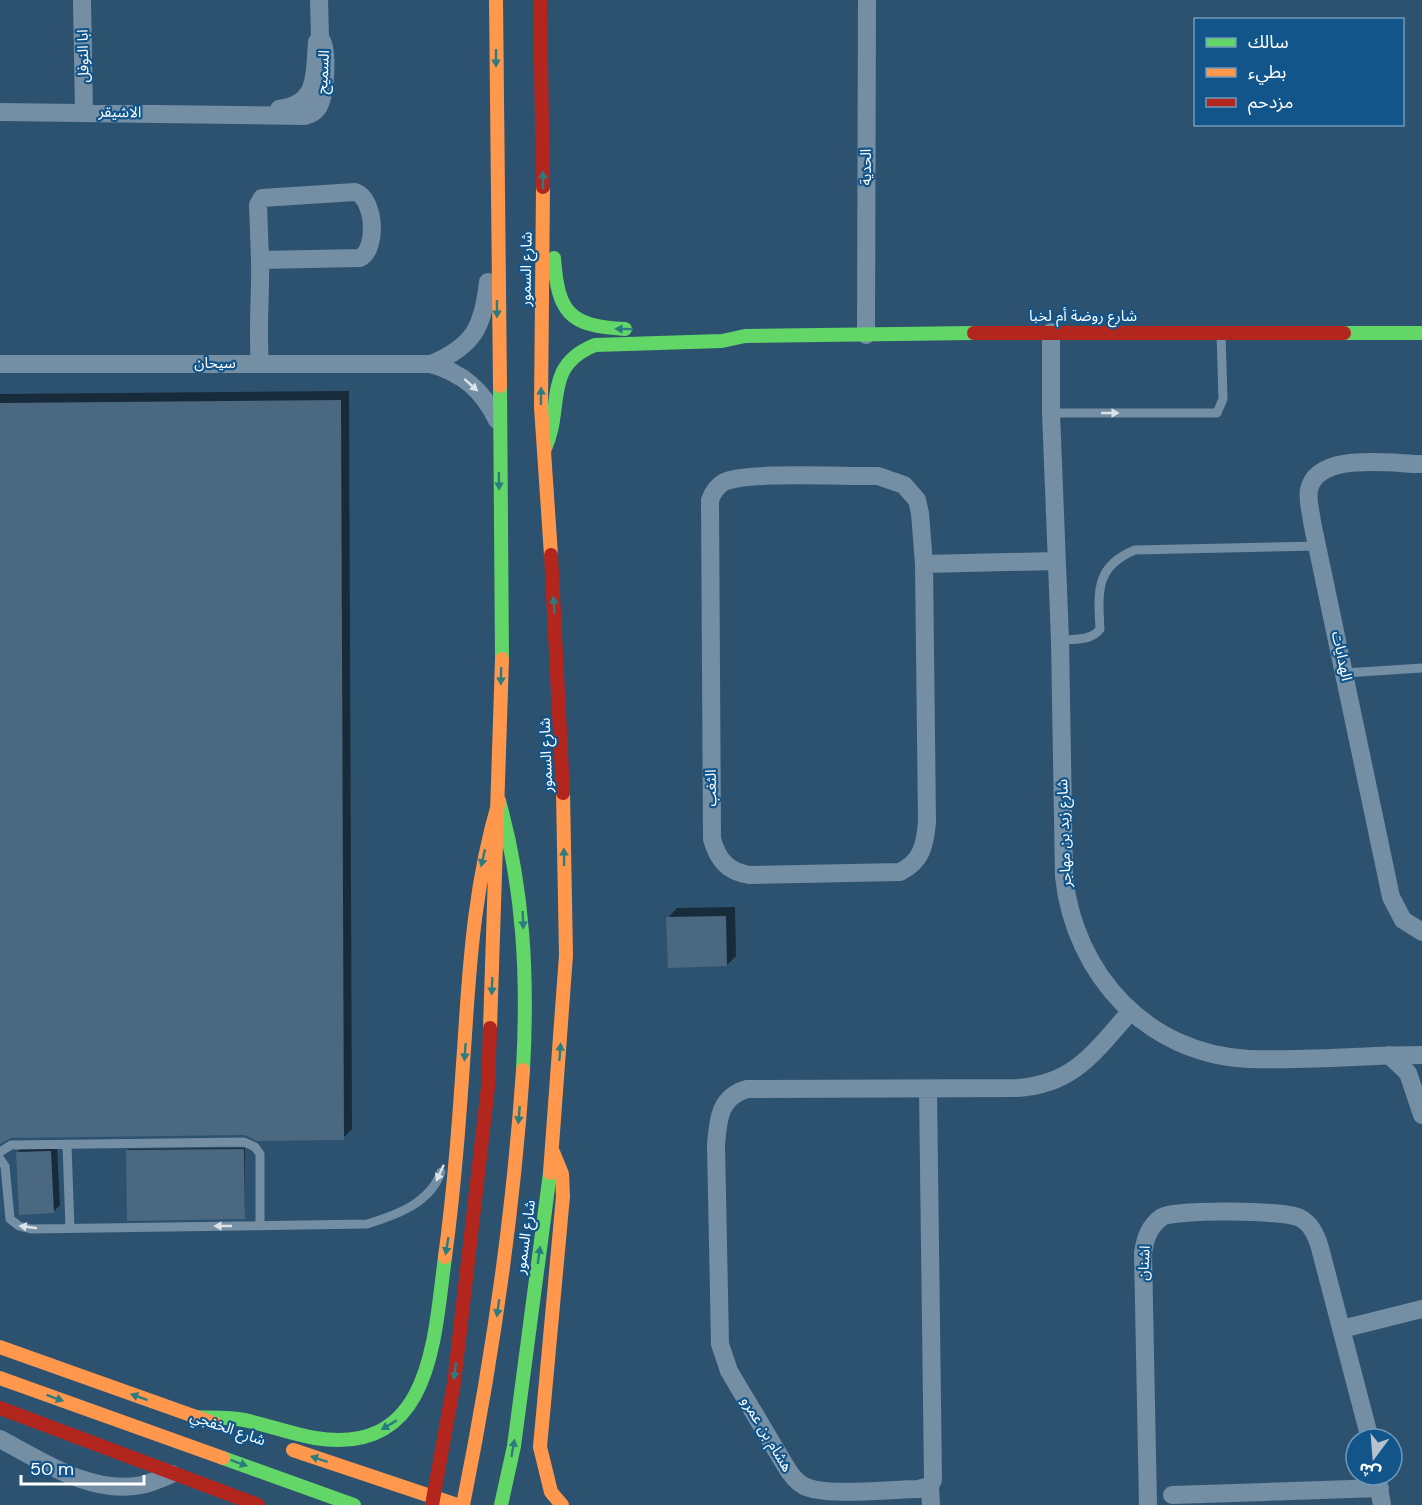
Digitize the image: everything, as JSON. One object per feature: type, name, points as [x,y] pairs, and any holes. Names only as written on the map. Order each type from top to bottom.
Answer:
[{"type":"main road","name":"شارع السمور","points":[[436,1502],[486,1126],[499,801],[502,660],[498,422],[496,0]]},
{"type":"main road","name":"شارع السمور","points":[[501,1505],[513,1446],[553,1152],[566,932],[562,734],[541,407],[544,217],[540,0]]},
{"type":"main road","name":"شارع روضة أم لخبا","points":[[544,217],[553,239],[558,298],[575,320],[601,328],[723,331],[745,336]]},
{"type":"main road","name":"شارع روضة أم لخبا","points":[[543,454],[555,429],[559,375],[563,366],[577,352],[595,345],[728,340],[745,336],[1051,332],[1422,333]]},
{"type":"main road","points":[[194,1417],[246,1420],[328,1442],[349,1441],[390,1426],[403,1416],[418,1391],[430,1358],[449,1232],[461,1119],[475,908],[488,836],[499,801]]},
{"type":"main road","points":[[463,1505],[487,1385],[509,1235],[525,1050],[522,901],[514,850],[499,801]]},
{"type":"main road","points":[[553,1152],[562,1174],[563,1196],[540,1447],[551,1492],[562,1505]]},
{"type":"main road","name":"شارع الخفجي","points":[[0,1347],[251,1436]]},
{"type":"main road","points":[[0,1378],[354,1505]]},
{"type":"main road","points":[[0,1408],[258,1505]]},
{"type":"main road","name":"شارع الخفجي","points":[[285,1447],[436,1502],[457,1505]]},
{"type":"main road","points":[[227,1494],[244,1505]]},
{"type":"street","name":"ابا النوفل","points":[[82,0],[84,112]]},
{"type":"street","name":"السميح","points":[[240,113],[296,117],[312,113],[317,109],[324,85],[324,45],[320,38],[319,0]]},
{"type":"street","name":"الحدية","points":[[866,335],[867,0]]},
{"type":"street","name":"الاشيقر","points":[[0,112],[240,113]]},
{"type":"street","name":"سيحان","points":[[431,364],[464,347],[481,320],[486,300],[497,187]]},
{"type":"street","points":[[260,260],[360,258],[366,255],[371,241],[369,203],[366,198],[356,192],[262,198],[258,205],[260,260],[262,310],[268,325],[266,363]]},
{"type":"street","name":"شارع زيد بن مهاجر","points":[[1051,332],[1051,413],[1060,640],[1066,896],[1076,933],[1093,968],[1131,1011],[1181,1042],[1218,1054],[1249,1059],[1422,1055]]},
{"type":"street","name":"سيحان","points":[[0,364],[431,364],[462,376],[489,404],[498,422]]},
{"type":"street","name":"الهدايات","points":[[1422,464],[1339,463],[1317,474],[1308,492],[1391,897],[1403,920],[1422,932]]},
{"type":"street","name":"الثغب","points":[[878,476],[896,481],[912,492],[916,500],[924,564],[927,822],[923,848],[918,860],[910,868],[890,874],[749,875],[726,867],[712,839],[708,509],[714,490],[723,483],[745,478],[878,476]]},
{"type":"street","points":[[924,564],[1056,561]]},
{"type":"street","name":"هشام بن عمرو","points":[[930,1486],[918,1489],[822,1490],[806,1487],[791,1476],[729,1371],[720,1344],[716,1145],[718,1118],[724,1103],[738,1091],[747,1089],[1018,1088],[1050,1083],[1076,1070],[1131,1011]]},
{"type":"street","points":[[1389,1055],[1408,1073],[1422,1115]]},
{"type":"street","points":[[928,1089],[934,1471],[930,1486],[932,1505]]},
{"type":"street","name":"اشنان","points":[[1148,1505],[1143,1253],[1146,1236],[1155,1224],[1169,1214],[1270,1212],[1300,1218],[1312,1228],[1318,1241],[1367,1427]]},
{"type":"street","points":[[1342,1329],[1422,1309]]},
{"type":"street","points":[[0,1439],[69,1475],[119,1487],[141,1485],[173,1474]]},
{"type":"street","points":[[1172,1495],[1214,1500],[1379,1489]]},
{"type":"lane","points":[[1051,413],[1216,412],[1223,399],[1221,332]]},
{"type":"lane","points":[[1060,640],[1083,639],[1098,633],[1100,629],[1098,595],[1101,582],[1115,561],[1135,550],[1319,546]]},
{"type":"lane","points":[[1345,673],[1422,668]]},
{"type":"lane","points":[[0,1159],[5,1166],[10,1219],[19,1227],[31,1229],[367,1224],[391,1217],[417,1204],[439,1179],[461,1119]]},
{"type":"lane","points":[[0,1152],[11,1145],[244,1142],[255,1147],[260,1154],[260,1226]]},
{"type":"lane","points":[[67,1145],[70,1228]]},
{"type":"building","points":[[341,400],[344,1140],[257,1141],[244,1135],[11,1138],[0,1144],[0,403]]},
{"type":"building","points":[[726,916],[727,966],[668,968],[666,917]]},
{"type":"building","points":[[244,1149],[245,1219],[127,1221],[126,1150]]},
{"type":"building","points":[[51,1151],[54,1213],[19,1215],[16,1152]]},
{"type":"traffic: fast","points":[[554,258],[559,292],[563,304],[570,313],[579,320],[591,324],[625,329]]},
{"type":"traffic: fast","points":[[544,451],[550,435],[561,377],[567,365],[578,354],[595,345],[722,341],[745,336],[974,333]]},
{"type":"traffic: fast","points":[[1344,333],[1422,333]]},
{"type":"traffic: fast","points":[[500,386],[502,659]]},
{"type":"traffic: fast","points":[[499,801],[514,868],[522,934],[525,1002],[523,1070]]},
{"type":"traffic: fast","points":[[501,1505],[514,1446],[550,1173]]},
{"type":"traffic: fast","points":[[194,1417],[244,1420],[315,1438],[354,1439],[383,1429],[405,1411],[420,1385],[430,1355],[445,1257]]},
{"type":"traffic: fast","points":[[223,1458],[354,1505]]},
{"type":"traffic: slow","points":[[496,0],[500,386]]},
{"type":"traffic: slow","points":[[543,187],[541,407],[551,555]]},
{"type":"traffic: slow","points":[[490,1028],[502,659]]},
{"type":"traffic: slow","points":[[550,1173],[566,955],[563,793]]},
{"type":"traffic: slow","points":[[445,1257],[457,1146],[475,917],[479,888],[499,801]]},
{"type":"traffic: slow","points":[[463,1505],[500,1289],[523,1070]]},
{"type":"traffic: slow","points":[[553,1152],[562,1174],[563,1196],[540,1447],[551,1492],[562,1505]]},
{"type":"traffic: slow","points":[[0,1347],[216,1424]]},
{"type":"traffic: slow","points":[[0,1378],[223,1458]]},
{"type":"traffic: slow","points":[[293,1450],[457,1505]]},
{"type":"traffic: jam","points":[[540,0],[543,187]]},
{"type":"traffic: jam","points":[[974,333],[1344,333]]},
{"type":"traffic: jam","points":[[551,555],[563,793]]},
{"type":"traffic: jam","points":[[432,1505],[454,1383],[488,1087],[490,1028]]},
{"type":"traffic: jam","points":[[0,1408],[258,1505]]}]
